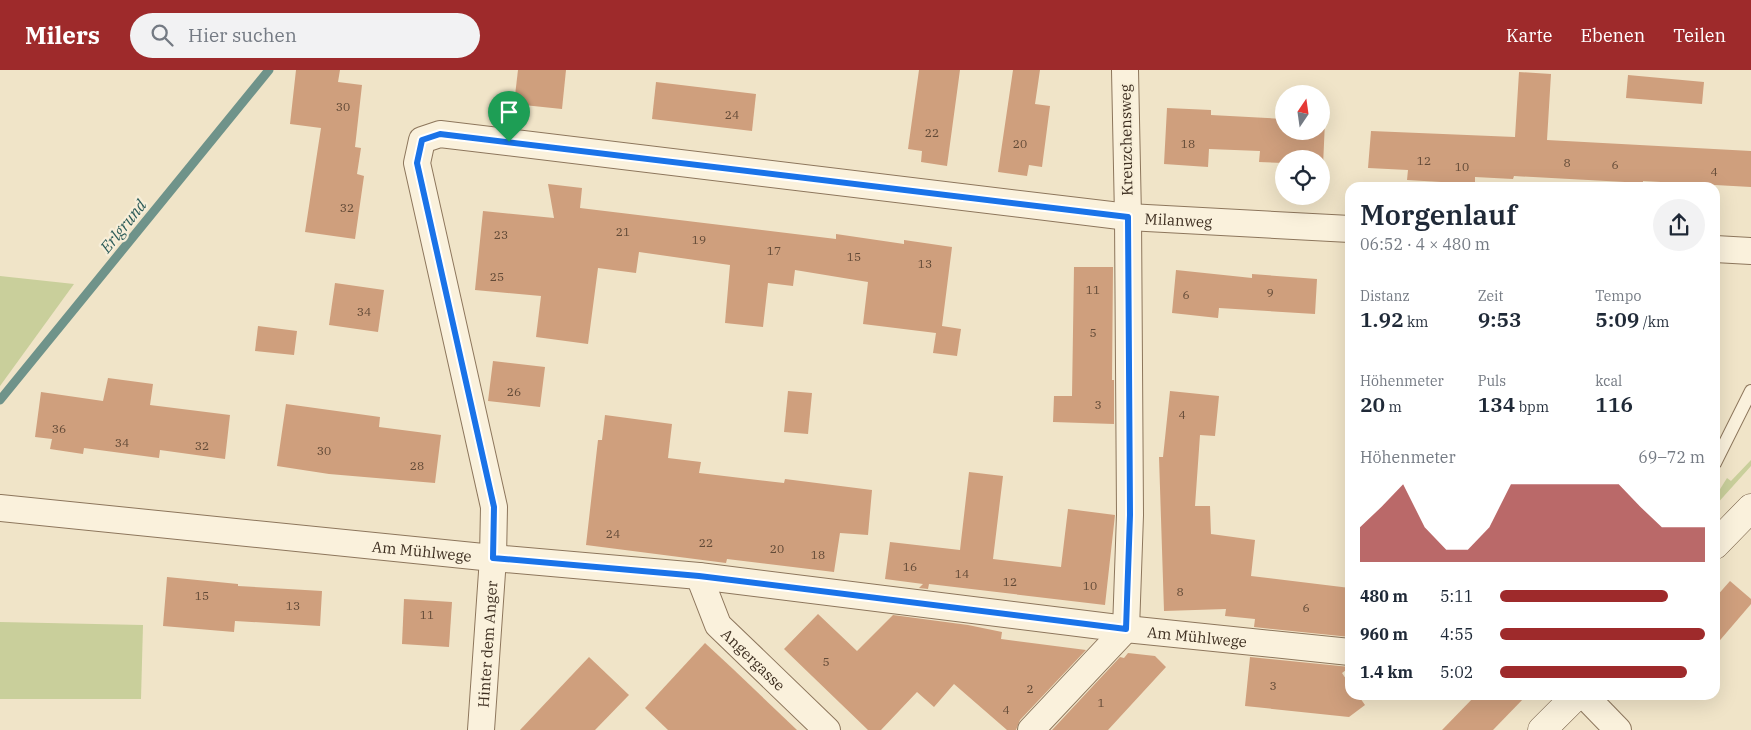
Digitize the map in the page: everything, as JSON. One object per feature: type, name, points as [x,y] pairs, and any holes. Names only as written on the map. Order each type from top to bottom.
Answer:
[{"type":"main road","points":[[1720,540],[1751,508]]},
{"type":"main road","points":[[1542,730],[1572,700]]},
{"type":"street","name":"Kreuzchensweg","points":[[1125,70],[1130,515],[1126,629]]},
{"type":"street","name":"Milanweg","points":[[493,558],[494,507],[417,163],[422,140],[440,134],[1128,217],[1345,229]]},
{"type":"street","points":[[1720,249],[1751,251]]},
{"type":"street","name":"Am Mühlwege","points":[[0,508],[493,558],[699,576],[1126,629],[1345,651]]},
{"type":"street","name":"Hinter dem Anger","points":[[481,730],[493,558]]},
{"type":"street","name":"Angergasse","points":[[699,576],[718,626],[820,728]]},
{"type":"street","points":[[1031,730],[1126,629]]},
{"type":"street","points":[[1589,700],[1618,730]]},
{"type":"lane","points":[[1720,453],[1751,391]]},
{"type":"green space","points":[[0,276],[74,284],[0,386]]},
{"type":"green space","points":[[1751,460],[1751,466],[1720,500],[1720,489],[1727,478],[1731,481]]},
{"type":"green space","points":[[0,622],[143,625],[141,699],[0,699]]},
{"type":"building","points":[[296,70],[340,70],[338,82],[362,85],[355,147],[361,148],[357,174],[364,176],[355,239],[305,232],[321,128],[290,124]]},
{"type":"building","points":[[518,70],[566,70],[562,109],[514,104]]},
{"type":"building","points":[[919,70],[960,70],[947,166],[921,162],[922,151],[908,149]]},
{"type":"building","points":[[1013,70],[1040,70],[1035,104],[1050,106],[1042,167],[1029,165],[1027,176],[998,172]]},
{"type":"building","points":[[1519,72],[1551,74],[1547,140],[1751,151],[1751,187],[1720,185],[1720,182],[1625,182],[1514,176],[1513,179],[1475,177],[1475,182],[1441,182],[1407,180],[1408,170],[1368,168],[1371,131],[1515,137]]},
{"type":"building","points":[[1628,75],[1704,82],[1702,104],[1626,98]]},
{"type":"building","points":[[656,82],[756,94],[752,131],[652,119]]},
{"type":"building","points":[[1167,108],[1211,110],[1211,115],[1275,119],[1275,140],[1324,140],[1324,150],[1275,150],[1275,163],[1259,162],[1260,151],[1209,149],[1208,167],[1164,164]]},
{"type":"building","points":[[548,184],[582,188],[580,208],[836,239],[836,234],[904,244],[904,240],[952,247],[942,326],[961,329],[957,356],[933,353],[936,333],[863,324],[868,282],[795,270],[793,286],[768,283],[763,327],[725,323],[730,265],[639,252],[636,273],[598,268],[588,344],[536,337],[541,296],[475,290],[483,211],[554,218]]},
{"type":"building","points":[[1074,267],[1113,267],[1112,380],[1114,380],[1114,424],[1053,422],[1054,396],[1072,396]]},
{"type":"building","points":[[1176,270],[1252,278],[1252,274],[1317,279],[1315,314],[1219,308],[1218,318],[1172,313]]},
{"type":"building","points":[[335,283],[384,290],[378,332],[329,325]]},
{"type":"building","points":[[258,326],[297,331],[294,355],[255,351]]},
{"type":"building","points":[[493,361],[545,367],[540,407],[488,401]]},
{"type":"building","points":[[108,378],[153,384],[150,405],[230,415],[225,459],[160,450],[159,458],[84,448],[83,454],[50,449],[52,439],[35,437],[41,392],[103,401]]},
{"type":"building","points":[[788,391],[812,393],[808,434],[784,432]]},
{"type":"building","points":[[1170,391],[1219,396],[1215,436],[1200,435],[1195,506],[1210,506],[1211,534],[1255,540],[1251,576],[1345,587],[1345,636],[1254,627],[1255,619],[1225,616],[1226,609],[1164,611],[1159,457],[1163,457]]},
{"type":"building","points":[[286,404],[380,417],[379,427],[441,435],[435,483],[329,474],[277,466]]},
{"type":"building","points":[[605,415],[672,424],[668,458],[701,462],[699,473],[784,483],[785,479],[872,490],[868,535],[840,533],[834,572],[727,559],[726,563],[586,545],[598,440],[602,440]]},
{"type":"building","points":[[969,472],[1003,476],[993,559],[1061,567],[1068,509],[1115,515],[1105,605],[929,584],[928,589],[919,588],[923,584],[885,579],[890,542],[960,550]]},
{"type":"building","points":[[167,577],[238,584],[238,586],[322,591],[320,626],[235,621],[234,632],[163,626]]},
{"type":"building","points":[[1730,581],[1751,599],[1751,604],[1720,640],[1720,592]]},
{"type":"building","points":[[404,599],[452,602],[449,647],[402,644]]},
{"type":"building","points":[[818,614],[857,651],[893,615],[968,625],[1002,632],[1001,639],[1086,650],[1020,720],[1016,730],[1007,730],[954,684],[934,707],[917,692],[881,730],[868,730],[784,649]]},
{"type":"building","points":[[705,643],[797,730],[668,730],[645,708]]},
{"type":"building","points":[[1128,653],[1155,656],[1166,667],[1108,730],[1052,730],[1120,657],[1124,658]]},
{"type":"building","points":[[589,657],[629,695],[595,730],[520,730]]},
{"type":"building","points":[[1250,657],[1345,666],[1345,671],[1342,673],[1345,678],[1345,700],[1362,700],[1365,705],[1349,717],[1245,706]]},
{"type":"building","points":[[1471,700],[1522,700],[1493,730],[1442,730]]},
{"type":"waterway","name":"Erlgrund","points":[[0,400],[269,70]]},
{"type":"route","points":[[440,134],[509,142],[1128,217],[1130,515],[1126,629],[699,576],[493,558],[494,507],[417,163],[422,140],[440,134]]}]
